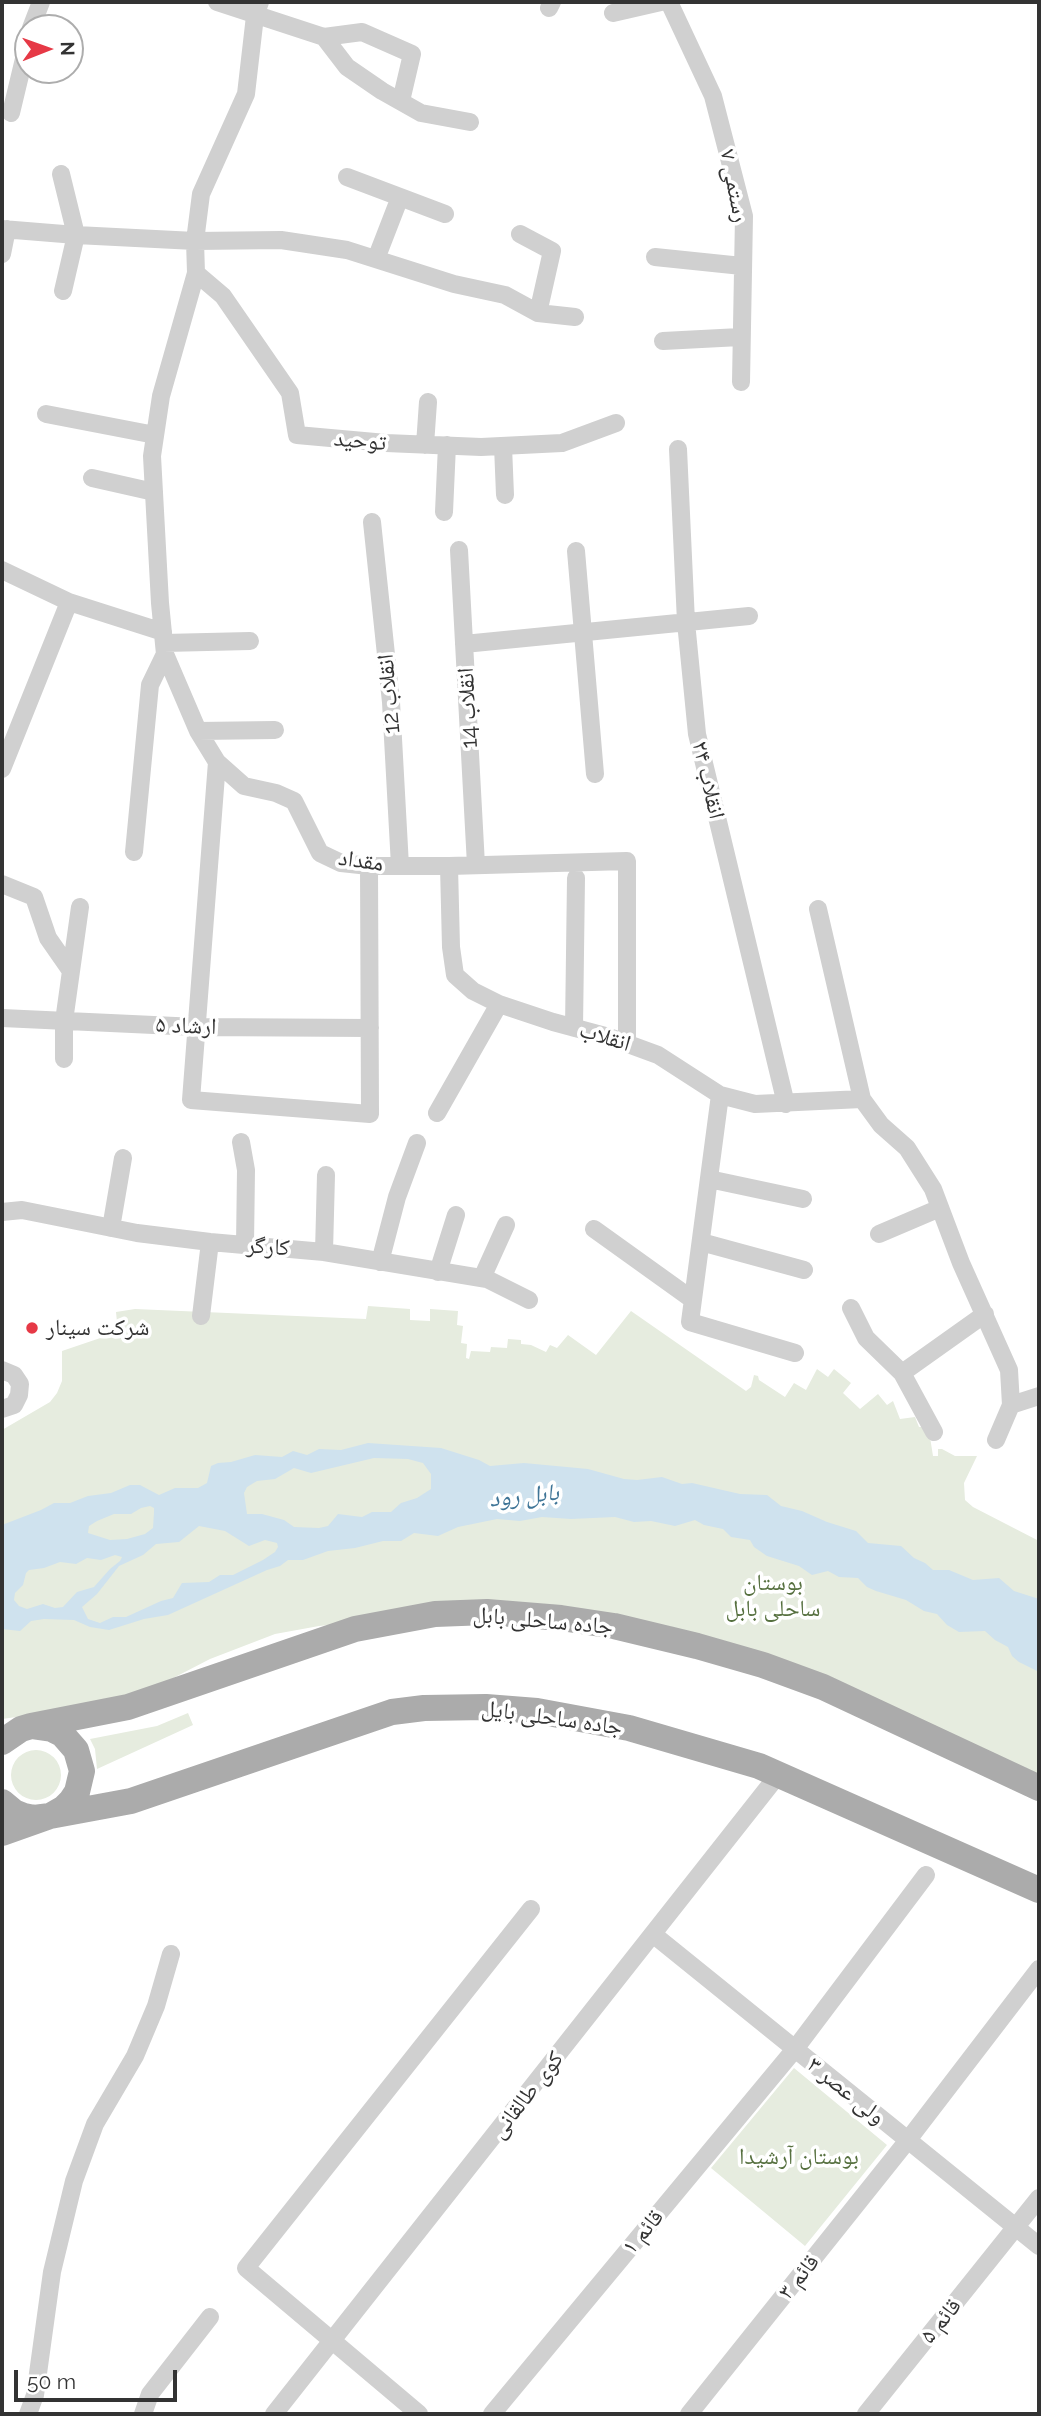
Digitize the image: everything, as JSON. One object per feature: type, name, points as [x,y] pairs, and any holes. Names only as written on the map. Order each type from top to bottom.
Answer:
[{"type":"main road","name":"جاده ساحلی بابل","points":[[2,1742],[11,1733],[31,1726],[128,1707],[355,1629],[435,1614],[487,1612],[561,1618],[614,1626],[763,1665],[823,1687],[1039,1788]]},
{"type":"main road","name":"جاده ساحلی بایل","points":[[50,1816],[122,1804],[392,1712],[424,1708],[486,1707],[587,1719],[727,1755],[778,1774],[1039,1890]]},
{"type":"main road","points":[[2,1833],[50,1816],[64,1808],[77,1792],[81,1782],[80,1760],[76,1750],[62,1734],[52,1729],[31,1726]]},
{"type":"main road","points":[[2,1802],[23,1816],[50,1816]]},
{"type":"street","points":[[217,2],[258,9],[324,37],[362,32],[412,54],[401,101]]},
{"type":"street","points":[[613,13],[661,2]]},
{"type":"street","name":"رستمی ۷","points":[[669,2],[713,96],[744,216],[741,382]]},
{"type":"street","points":[[134,852],[150,685],[164,643],[152,456],[155,435],[161,396],[196,272],[195,241],[201,194],[246,94],[258,9]]},
{"type":"street","points":[[324,37],[348,66],[421,113],[470,122]]},
{"type":"street","points":[[11,113],[18,84]]},
{"type":"street","points":[[61,174],[76,236],[63,291]]},
{"type":"street","points":[[346,177],[445,214]]},
{"type":"street","points":[[376,259],[400,197]]},
{"type":"street","points":[[2,254],[5,229],[76,236],[195,241],[281,240],[347,250],[454,284],[505,295],[538,313],[575,317]]},
{"type":"street","points":[[520,234],[552,251],[538,313]]},
{"type":"street","points":[[655,257],[743,267]]},
{"type":"street","name":"توحید","points":[[196,272],[223,296],[290,393],[297,435],[425,445],[503,446],[562,443],[616,423]]},
{"type":"street","points":[[663,341],[740,337]]},
{"type":"street","points":[[425,445],[428,402]]},
{"type":"street","points":[[46,414],[155,435]]},
{"type":"street","points":[[444,512],[447,445]]},
{"type":"street","points":[[503,446],[505,495]]},
{"type":"street","name":"انقلاب ۲۴","points":[[678,449],[686,622],[697,734],[786,1104]]},
{"type":"street","points":[[92,478],[154,492]]},
{"type":"street","name":"انقلاب 12","points":[[372,522],[391,702],[400,866]]},
{"type":"street","name":"انقلاب 14","points":[[459,550],[476,865]]},
{"type":"street","points":[[576,551],[595,774]]},
{"type":"street","points":[[2,570],[164,643],[250,641]]},
{"type":"street","points":[[2,769],[69,602]]},
{"type":"street","points":[[464,644],[749,616]]},
{"type":"street","name":"مقداد","points":[[164,643],[198,731],[217,762],[244,786],[276,793],[294,801],[320,853],[341,863],[369,866],[449,866],[627,861],[627,1043]]},
{"type":"street","points":[[198,731],[275,730]]},
{"type":"street","points":[[217,762],[191,1100],[370,1114],[369,866]]},
{"type":"street","name":"انقلاب","points":[[449,866],[451,947],[455,975],[473,991],[499,1004],[658,1055],[720,1096],[755,1104],[862,1099]]},
{"type":"street","points":[[574,1028],[576,878]]},
{"type":"street","points":[[2,884],[34,897],[48,937],[71,971]]},
{"type":"street","points":[[64,1059],[64,1021],[80,907]]},
{"type":"street","points":[[818,909],[862,1099],[881,1125],[907,1148],[933,1189],[961,1263],[1009,1370],[1011,1405],[996,1440]]},
{"type":"street","points":[[437,1113],[499,1004]]},
{"type":"street","name":"ارشاد ۵","points":[[2,1018],[197,1027],[370,1028]]},
{"type":"street","points":[[720,1096],[690,1322],[794,1353]]},
{"type":"street","points":[[241,1142],[246,1170],[245,1245]]},
{"type":"street","points":[[380,1262],[397,1198],[417,1143]]},
{"type":"street","points":[[111,1228],[123,1158]]},
{"type":"street","points":[[324,1252],[326,1175]]},
{"type":"street","points":[[709,1179],[803,1199]]},
{"type":"street","points":[[879,1234],[940,1208]]},
{"type":"street","name":"کارگر","points":[[2,1212],[22,1210],[111,1228],[210,1242],[324,1252],[482,1278],[529,1300]]},
{"type":"street","points":[[438,1272],[456,1215]]},
{"type":"street","points":[[482,1278],[506,1225]]},
{"type":"street","points":[[594,1229],[693,1300]]},
{"type":"street","points":[[201,1316],[210,1242]]},
{"type":"street","points":[[701,1242],[804,1270]]},
{"type":"street","points":[[851,1308],[866,1338],[902,1373],[934,1432]]},
{"type":"street","points":[[902,1373],[985,1314]]},
{"type":"street","points":[[2,1370],[14,1375],[20,1384],[19,1395],[6,1410]]},
{"type":"street","points":[[1011,1405],[1039,1396]]},
{"type":"street","name":"کوی طالقانی","points":[[274,2414],[654,1935],[778,1774]]},
{"type":"street","name":"قائم ۱","points":[[492,2414],[795,2049],[926,1875]]},
{"type":"street","points":[[419,2414],[246,2268],[531,1909]]},
{"type":"street","name":"ولی عصر ۳","points":[[654,1935],[1039,2246]]},
{"type":"street","points":[[28,2414],[35,2395],[52,2272],[74,2181],[95,2124],[135,2056],[156,2006],[171,1954]]},
{"type":"street","name":"قائم ۳","points":[[689,2414],[908,2140],[1039,1969]]},
{"type":"street","name":"قائم ۵","points":[[866,2414],[1039,2198]]},
{"type":"street","points":[[142,2414],[150,2394],[210,2317]]},
{"type":"green space","name":"بوستان ساحلی بابل","points":[[368,1306],[410,1309],[410,1320],[430,1321],[430,1309],[458,1311],[457,1325],[463,1326],[461,1343],[467,1344],[466,1358],[469,1359],[471,1351],[490,1352],[491,1347],[507,1348],[508,1339],[521,1340],[521,1344],[546,1352],[550,1345],[557,1348],[568,1335],[596,1355],[631,1311],[746,1391],[751,1387],[754,1375],[785,1397],[794,1383],[806,1390],[817,1369],[828,1377],[834,1369],[851,1383],[843,1393],[860,1409],[878,1394],[887,1405],[893,1401],[900,1419],[915,1417],[919,1427],[923,1427],[930,1437],[933,1456],[938,1456],[938,1449],[942,1449],[955,1456],[977,1456],[964,1483],[965,1500],[973,1507],[1039,1541],[1039,1788],[697,1646],[435,1614],[319,1626],[275,1634],[210,1659],[152,1689],[74,1709],[2,1719],[2,1430],[50,1402],[57,1393],[62,1381],[62,1351],[118,1332],[116,1312],[135,1309],[366,1319]]},
{"type":"green space","points":[[188,1713],[193,1725],[97,1769],[95,1749],[90,1739],[157,1726]]},
{"type":"green space","points":[[36,1750],[54,1757],[61,1775],[54,1793],[36,1800],[18,1793],[11,1775],[18,1757]]},
{"type":"green space","name":"بوستان آرشیدا","points":[[794,2068],[887,2145],[805,2246],[711,2168]]},
{"type":"water","name":"بابل رود","points":[[368,1443],[441,1448],[490,1466],[524,1463],[588,1469],[624,1479],[662,1477],[682,1484],[692,1483],[740,1494],[767,1495],[781,1506],[856,1531],[868,1543],[901,1546],[933,1570],[949,1570],[973,1580],[999,1578],[1014,1591],[1039,1599],[1039,1672],[1019,1662],[1008,1647],[985,1631],[959,1632],[947,1625],[937,1614],[867,1587],[858,1578],[839,1577],[828,1571],[812,1575],[799,1566],[767,1556],[754,1547],[750,1540],[731,1537],[723,1529],[695,1520],[675,1526],[651,1521],[634,1522],[615,1517],[542,1517],[520,1521],[497,1519],[458,1527],[438,1536],[414,1533],[401,1541],[383,1541],[328,1551],[303,1560],[288,1560],[280,1566],[168,1615],[109,1630],[90,1627],[74,1620],[44,1619],[31,1621],[20,1631],[2,1629],[2,1525],[54,1503],[70,1503],[88,1496],[111,1493],[130,1485],[140,1485],[159,1495],[175,1488],[198,1488],[207,1483],[211,1466],[218,1463],[255,1455],[282,1457],[293,1451],[307,1455],[319,1449],[341,1450]],"holes":[[[374,1458],[408,1459],[423,1463],[431,1474],[431,1489],[417,1498],[401,1503],[391,1512],[372,1512],[362,1517],[338,1514],[328,1526],[319,1528],[294,1527],[284,1520],[262,1514],[247,1514],[244,1493],[247,1487],[257,1481],[275,1479],[294,1468],[311,1473]],[[141,1508],[154,1508],[153,1528],[145,1534],[110,1540],[88,1533],[89,1526],[97,1521],[114,1514],[131,1514]],[[199,1526],[225,1531],[249,1546],[265,1540],[277,1543],[278,1547],[263,1560],[233,1575],[220,1575],[209,1582],[182,1583],[173,1598],[126,1617],[113,1617],[100,1623],[88,1619],[82,1607],[97,1594],[119,1566],[143,1555],[156,1544],[179,1542]],[[115,1555],[122,1557],[94,1587],[77,1592],[63,1607],[55,1608],[43,1604],[27,1609],[14,1600],[15,1593],[23,1585],[29,1570],[60,1562],[76,1564],[87,1558],[101,1560]]]},
{"type":"place","name":"شرکت سینار","points":[[32,1328]]}]
